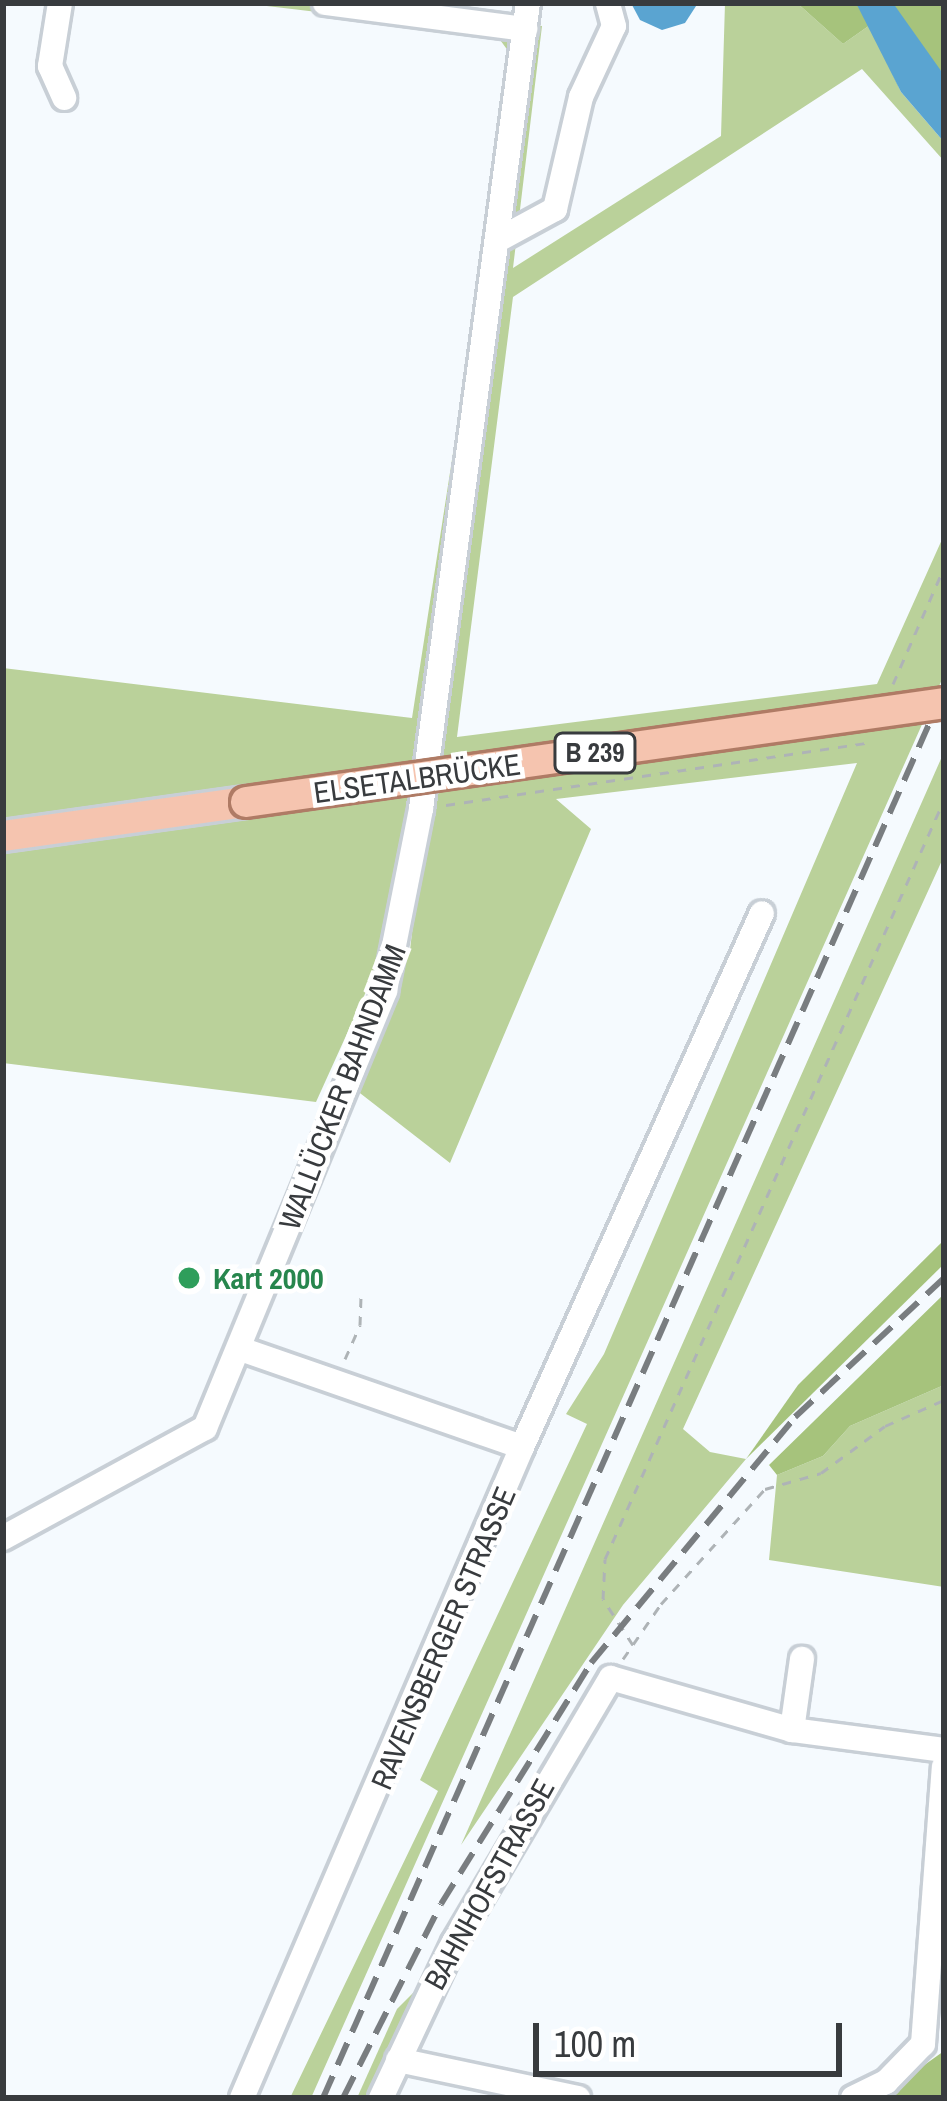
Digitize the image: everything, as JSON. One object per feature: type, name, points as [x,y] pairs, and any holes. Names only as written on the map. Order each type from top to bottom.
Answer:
[{"type":"main road","name":"ELSETALBRÜCKE","points":[[3,836],[944,703]]},
{"type":"street","points":[[60,3],[50,66],[64,98]]},
{"type":"street","points":[[325,3],[525,29]]},
{"type":"street","name":"WALLÜCKER BAHNDAMM","points":[[3,1538],[190,1442],[206,1428],[243,1350],[385,991],[405,915],[528,3]]},
{"type":"street","points":[[498,240],[555,208],[580,97],[614,26],[608,3]]},
{"type":"street","points":[[521,1447],[762,913]]},
{"type":"street","name":"RAVENSBERGER STRASSE","points":[[242,2098],[521,1447],[243,1350]]},
{"type":"street","points":[[802,1659],[792,1730],[944,1750]]},
{"type":"street","name":"BAHNHOFSTRASSE","points":[[382,2098],[506,1849],[611,1678],[792,1730]]},
{"type":"street","points":[[854,2098],[886,2082],[923,2044],[944,1767]]},
{"type":"street","points":[[398,2060],[578,2098]]},
{"type":"path","points":[[633,1645],[603,1599],[605,1559],[944,800]]},
{"type":"path","points":[[334,1383],[360,1325],[362,1295]]},
{"type":"path","points":[[638,1638],[765,1489],[821,1473],[886,1426],[944,1400]]},
{"type":"green space","points":[[242,3],[379,3],[542,26],[513,268],[721,136],[725,3],[797,3],[843,44],[870,25],[901,92],[944,142],[944,161],[862,69],[513,297],[457,737],[877,684],[944,535],[944,675],[311,2098],[290,2098],[438,1791],[420,1780],[587,1424],[566,1414],[604,1354],[857,763],[556,799],[591,829],[450,1163],[356,1090],[410,950],[420,863],[397,867],[374,974],[316,1102],[3,1063],[3,668],[412,718],[514,59],[495,33]]},
{"type":"green space","points":[[797,3],[856,3],[870,25],[843,44]]},
{"type":"green space","points":[[893,3],[944,3],[944,75],[907,32]]},
{"type":"green space","points":[[944,752],[944,856],[683,1429],[710,1452],[746,1459],[623,1605],[461,1845]]},
{"type":"green space","points":[[944,1240],[944,1264],[746,1459],[798,1385]]},
{"type":"green space","points":[[944,1294],[944,1385],[850,1426],[823,1456],[777,1475],[769,1465]]},
{"type":"green space","points":[[944,1385],[944,1587],[769,1560],[777,1475],[823,1456],[850,1426]]},
{"type":"green space","points":[[427,1979],[373,2098],[357,2098],[397,2009]]},
{"type":"green space","points":[[944,2051],[944,2098],[876,2098],[899,2083]]},
{"type":"water","points":[[631,3],[698,3],[685,23],[662,30],[640,20]]},
{"type":"water","points":[[856,3],[893,3],[944,75],[944,142],[901,92]]},
{"type":"railway","points":[[323,2098],[944,690]]},
{"type":"railway","points":[[343,2098],[441,1904],[591,1663],[795,1417],[944,1278]]},
{"type":"place","name":"Kart 2000","points":[[189,1278]]}]
